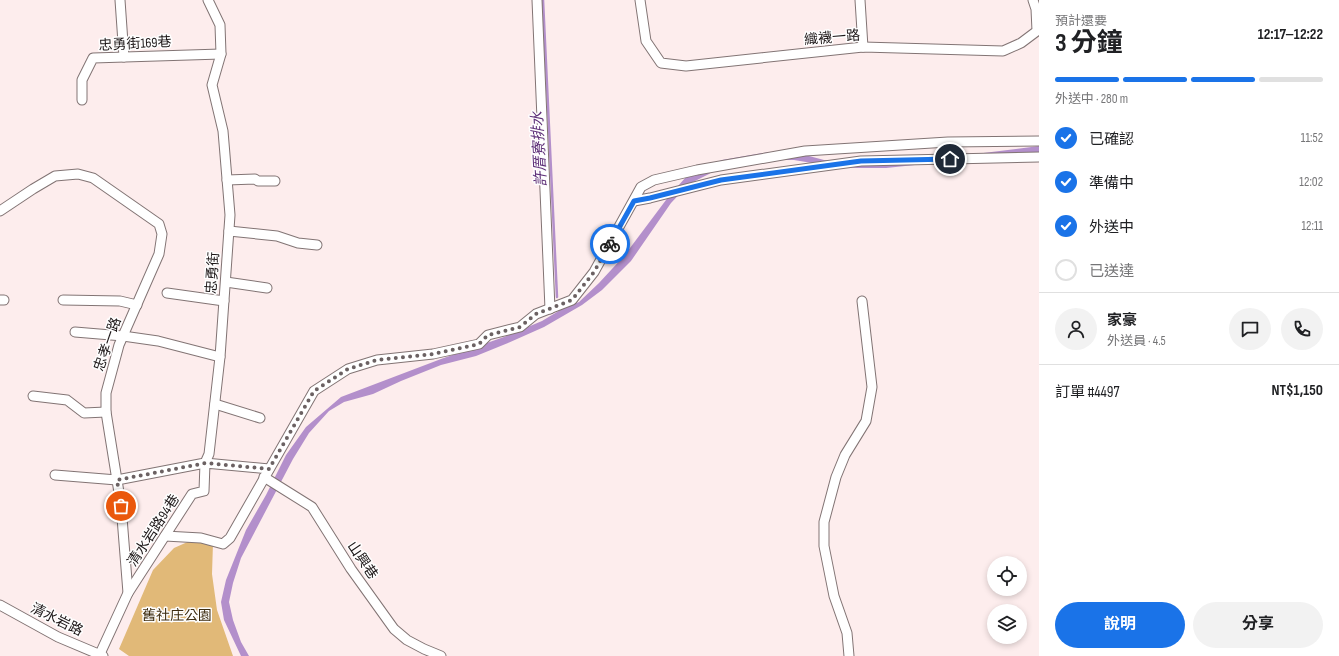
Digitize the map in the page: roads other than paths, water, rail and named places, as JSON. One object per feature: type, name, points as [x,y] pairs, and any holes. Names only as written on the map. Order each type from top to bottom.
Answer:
[{"type":"street","points":[[120,0],[124,57]]},
{"type":"street","name":"忠勇街","points":[[206,463],[209,454],[220,358],[230,215],[223,131],[212,85],[221,54],[220,25],[208,0]]},
{"type":"street","points":[[537,0],[550,309]]},
{"type":"street","name":"織襪一路","points":[[640,0],[646,41],[661,63],[686,66],[864,47],[1003,52],[1020,43],[1037,31],[1036,9],[1032,0]]},
{"type":"street","points":[[860,0],[864,47]]},
{"type":"street","name":"忠勇街169巷","points":[[82,100],[82,80],[93,58],[221,54]]},
{"type":"street","points":[[165,536],[201,538],[223,544],[230,538],[314,391],[348,369],[377,360],[433,354],[479,344],[488,335],[520,327],[536,314],[572,300],[594,272],[641,187],[654,180],[696,170],[805,151],[948,142],[1039,141]]},
{"type":"street","points":[[634,201],[721,180],[861,161],[1039,157]]},
{"type":"street","name":"忠孝一路","points":[[0,211],[55,176],[78,174],[92,178],[159,224],[162,234],[159,254],[119,345],[106,393],[106,412],[121,506],[128,593],[100,655]]},
{"type":"street","points":[[227,180],[255,179],[258,181],[275,181]]},
{"type":"street","points":[[229,231],[277,236],[298,243],[318,245]]},
{"type":"street","points":[[226,282],[267,288]]},
{"type":"street","points":[[167,293],[224,301]]},
{"type":"street","points":[[63,300],[120,301],[136,305]]},
{"type":"street","points":[[849,656],[847,633],[834,596],[824,546],[824,522],[836,476],[844,455],[866,421],[872,387],[862,301]]},
{"type":"street","points":[[75,332],[158,341],[220,358]]},
{"type":"street","points":[[33,396],[67,400],[84,414],[106,412]]},
{"type":"street","points":[[215,404],[260,418]]},
{"type":"street","points":[[55,475],[117,480],[206,463],[267,473]]},
{"type":"street","name":"清水岩路94巷","points":[[128,593],[192,494],[204,491],[206,463]]},
{"type":"street","name":"山興巷","points":[[267,473],[312,507],[351,569],[394,629],[407,640],[441,656]]},
{"type":"street","name":"清水岩路","points":[[0,605],[58,637],[100,655]]},
{"type":"waterway","name":"許厝寮排水","points":[[543,0],[557,297]]},
{"type":"park label","name":"舊社庄公園","points":[[177,615]]}]
